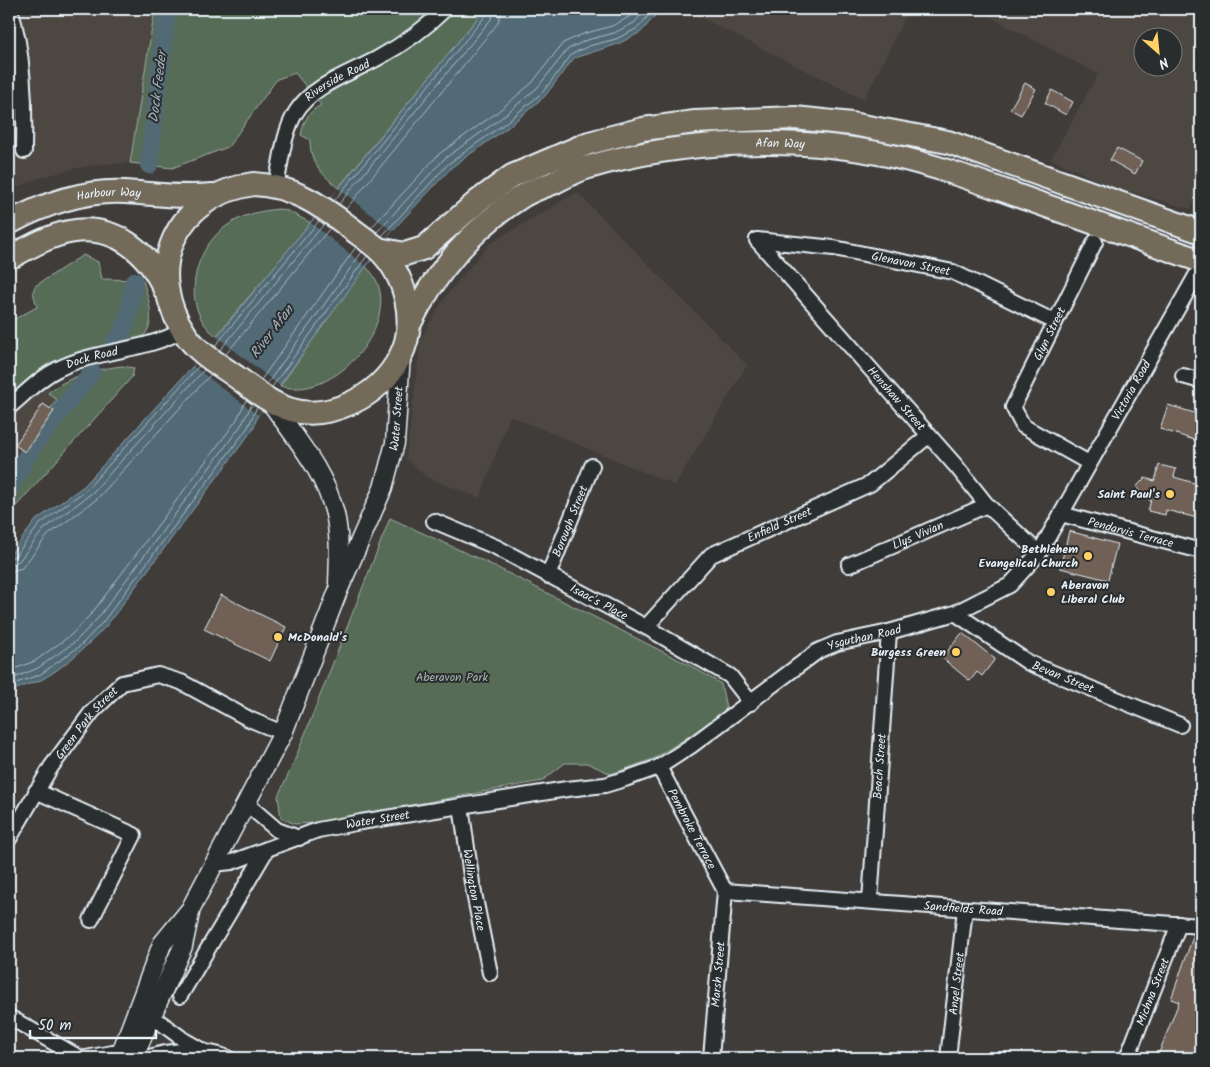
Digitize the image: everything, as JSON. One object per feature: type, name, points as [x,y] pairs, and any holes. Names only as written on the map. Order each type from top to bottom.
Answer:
[{"type":"main road","name":"Afan Way","points":[[378,249],[405,254],[424,248],[478,201],[512,176],[589,142],[643,129],[686,123],[795,118],[861,125],[948,142],[1201,232]]},
{"type":"main road","name":"Afan Way","points":[[408,326],[433,284],[462,246],[486,223],[522,196],[588,167],[648,153],[703,145],[786,144],[845,147],[892,156],[969,177],[1201,261]]},
{"type":"main road","points":[[9,258],[52,236],[70,231],[92,230],[123,239],[146,256],[160,277],[171,304],[183,330],[193,344],[270,403],[295,411],[320,412],[350,403],[382,382],[394,369],[401,355],[408,326],[406,296],[390,263],[378,249],[323,207],[292,190],[276,186],[254,184],[234,187],[213,195],[185,219],[176,235],[170,252],[167,271],[171,304]]},
{"type":"main road","name":"Harbour Way","points":[[9,223],[53,203],[98,193],[124,192],[190,198],[213,195]]},
{"type":"street","points":[[10,9],[16,26],[24,101],[24,151]]},
{"type":"street","name":"Riverside Road","points":[[276,186],[286,141],[296,111],[320,89],[380,57],[432,22],[445,9]]},
{"type":"street","points":[[9,101],[24,101]]},
{"type":"street","name":"Glenavon Street","points":[[757,240],[834,248],[952,272],[1055,322]]},
{"type":"street","name":"Henshaw Street","points":[[757,240],[956,466],[987,505],[1039,553]]},
{"type":"street","name":"Glyn Street","points":[[1088,463],[1023,426],[1013,407],[1095,242]]},
{"type":"street","name":"Victoria Road","points":[[1061,514],[1088,463],[1201,267]]},
{"type":"street","name":"Dock Road","points":[[9,407],[40,380],[58,369],[155,342],[183,330]]},
{"type":"street","name":"Water Street","points":[[125,1056],[132,1030],[162,944],[191,908],[283,733],[338,591],[384,488],[395,443],[401,355]]},
{"type":"street","points":[[1183,376],[1201,381]]},
{"type":"street","name":"Water Street","points":[[270,403],[312,460],[328,492],[338,531],[338,591]]},
{"type":"street","name":"Enfield Street","points":[[646,627],[711,554],[870,484],[928,436]]},
{"type":"street","name":"Borough Street","points":[[548,576],[592,466]]},
{"type":"street","name":"Llys Vivian","points":[[849,565],[987,505]]},
{"type":"street","name":"Pendarvis Terrace","points":[[1061,514],[1201,551]]},
{"type":"street","name":"Ysguthan Road","points":[[659,767],[692,746],[751,703],[818,651],[837,643],[889,632],[955,613],[1010,585],[1039,553],[1061,514]]},
{"type":"street","name":"Isaac's Place","points":[[434,521],[496,546],[548,576],[646,627],[730,676],[751,703]]},
{"type":"street","name":"Bevan Street","points":[[955,613],[1029,663],[1180,725]]},
{"type":"street","name":"Beach Street","points":[[870,901],[889,632]]},
{"type":"street","name":"Green Park Street","points":[[9,839],[51,767],[92,712],[122,683],[158,675],[173,680],[249,719],[283,733]]},
{"type":"street","name":"Water Street","points":[[213,864],[232,862],[318,830],[567,789],[605,785],[659,767]]},
{"type":"street","name":"Pembroke Terrace","points":[[659,767],[725,891]]},
{"type":"street","points":[[36,791],[134,836],[91,920]]},
{"type":"street","points":[[247,804],[277,830],[299,838]]},
{"type":"street","name":"Wellington Place","points":[[461,806],[472,883],[490,973]]},
{"type":"street","points":[[180,996],[267,849]]},
{"type":"street","name":"Sandfields Road","points":[[725,891],[1201,926]]},
{"type":"street","name":"Marsh Street","points":[[710,1058],[725,891]]},
{"type":"street","name":"Water Street","points":[[125,1056],[152,1017],[183,946],[191,908]]},
{"type":"street","name":"Angel Street","points":[[948,1058],[964,909]]},
{"type":"street","name":"Michna Street","points":[[1127,1058],[1179,924]]},
{"type":"street","points":[[9,1017],[80,1058]]},
{"type":"street","points":[[132,1030],[152,1017],[203,1055]]},
{"type":"street","points":[[146,1058],[163,1052],[228,1058]]},
{"type":"street","points":[[86,1058],[125,1056]]},
{"type":"shaded area","points":[[9,9],[155,9],[130,163],[102,164],[72,169],[36,179],[10,191]]},
{"type":"shaded area","points":[[684,9],[909,9],[864,100]]},
{"type":"shaded area","points":[[975,9],[1201,9],[1201,191],[1190,209],[1110,186],[1051,159],[1098,74]]},
{"type":"shaded area","points":[[577,192],[747,365],[675,485],[510,416],[480,498],[426,477],[406,458],[421,338],[446,296],[489,244]]},
{"type":"shaded area","points":[[35,374],[67,404],[9,488],[9,397]]},
{"type":"green space","points":[[155,9],[485,9],[338,188],[326,177],[314,161],[310,140],[301,135],[307,117],[321,105],[295,73],[277,79],[228,147],[172,168],[130,163]]},
{"type":"green space","points":[[279,209],[288,211],[311,223],[216,336],[204,324],[197,310],[194,295],[199,263],[206,248],[216,235],[234,221],[252,214]]},
{"type":"green space","points":[[83,255],[98,262],[102,279],[143,280],[150,314],[149,327],[146,333],[129,343],[50,363],[34,374],[9,397],[9,322],[37,307],[33,292],[35,286]]},
{"type":"green space","points":[[365,266],[378,283],[381,304],[376,326],[364,348],[347,366],[326,380],[303,388],[280,386]]},
{"type":"green space","points":[[122,366],[134,368],[132,377],[9,514],[9,481],[11,476],[54,411],[50,409],[57,400],[48,393],[64,382],[83,374]]},
{"type":"green space","name":"Aberavon Park","points":[[390,518],[490,564],[691,666],[721,684],[727,712],[653,759],[611,774],[587,763],[565,763],[542,781],[314,823],[295,824],[281,818],[278,796],[292,767]]},
{"type":"water","name":"River Afan","points":[[485,9],[661,9],[641,32],[618,44],[574,58],[545,96],[507,128],[452,167],[392,231],[258,415],[253,429],[107,625],[69,661],[43,679],[18,689],[9,696],[9,556],[36,520],[84,486],[193,366]]},
{"type":"pier","points":[[338,188],[392,231],[365,266],[311,223]]},
{"type":"pier","points":[[216,336],[280,386],[258,415],[193,366]]},
{"type":"building","points":[[1025,83],[1036,89],[1021,115],[1010,109]]},
{"type":"building","points":[[1052,90],[1073,102],[1066,115],[1045,103]]},
{"type":"building","points":[[1117,148],[1142,161],[1135,174],[1110,160]]},
{"type":"building","points":[[43,404],[54,411],[25,452],[15,445]]},
{"type":"building","points":[[1168,405],[1201,415],[1201,442],[1160,429]]},
{"type":"building","name":"Saint Paul's","points":[[1159,465],[1176,469],[1174,477],[1201,485],[1201,519],[1166,510],[1165,515],[1148,511],[1151,500],[1140,497],[1137,486],[1145,478],[1155,481]]},
{"type":"building","name":"Bethlehem Evangelical Church","points":[[1069,531],[1117,544],[1108,580],[1060,568]]},
{"type":"building","points":[[221,595],[286,627],[270,661],[204,629]]},
{"type":"building","points":[[962,633],[995,659],[982,676],[977,672],[970,681],[942,658]]},
{"type":"building","points":[[1194,934],[1201,935],[1201,1058],[1157,1058],[1179,1002],[1171,999]]},
{"type":"waterway","name":"Dock Feeder","points":[[149,165],[167,9]]},
{"type":"waterway","name":"Dock Feeder","points":[[113,346],[125,323],[130,307],[134,281]]},
{"type":"waterway","name":"Dock Feeder","points":[[9,488],[32,447],[92,372]]},
{"type":"place","name":"Saint Paul's","points":[[1170,494]]},
{"type":"place","name":"Bethlehem Evangelical Church","points":[[1088,556]]},
{"type":"place","name":"Aberavon Liberal Club","points":[[1051,592]]},
{"type":"place","name":"McDonald's","points":[[278,637]]},
{"type":"place","name":"Burgess Green","points":[[956,652]]}]
